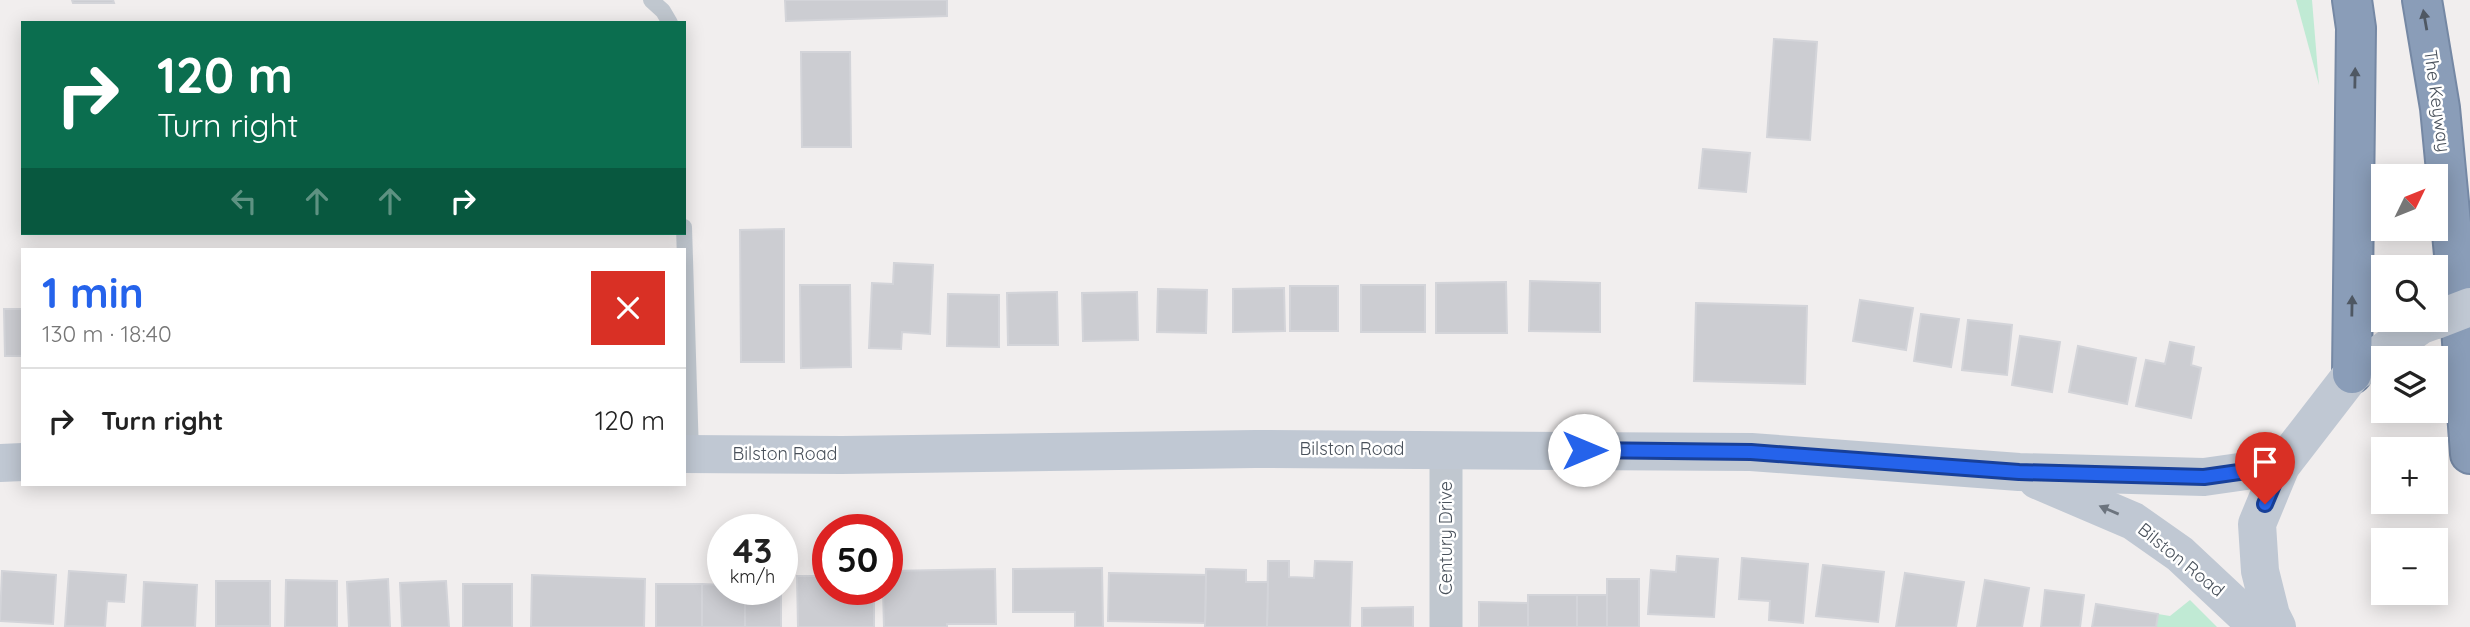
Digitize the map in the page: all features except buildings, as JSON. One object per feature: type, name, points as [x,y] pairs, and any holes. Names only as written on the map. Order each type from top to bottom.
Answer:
[{"type":"highway","points":[[2351,374],[2356,27],[2352,0]]},
{"type":"highway","name":"The Keyway","points":[[2422,0],[2440,108],[2470,454]]},
{"type":"main road","points":[[2448,315],[2470,307]]},
{"type":"main road","points":[[2277,627],[2271,615],[2260,571],[2256,524],[2281,466],[2351,374],[2415,332]]},
{"type":"main road","name":"Bilston Road","points":[[687,454],[1446,449],[1751,452],[2019,472],[2204,477],[2281,466]]},
{"type":"main road","points":[[0,463],[21,462]]},
{"type":"main road","name":"Bilston Road","points":[[2019,472],[2133,521],[2180,554],[2258,627]]},
{"type":"street","name":"Century Drive","points":[[1446,449],[1446,627]]},
{"type":"lane","points":[[651,0],[669,21]]},
{"type":"lane","points":[[686,378],[687,454]]},
{"type":"green space","points":[[2296,0],[2312,0],[2319,85]]},
{"type":"green space","points":[[2190,600],[2217,627],[2156,627],[2158,614],[2170,616]]},
{"type":"route","points":[[1584,450],[1751,452],[2019,472],[2204,477],[2281,466],[2265,504]]}]
